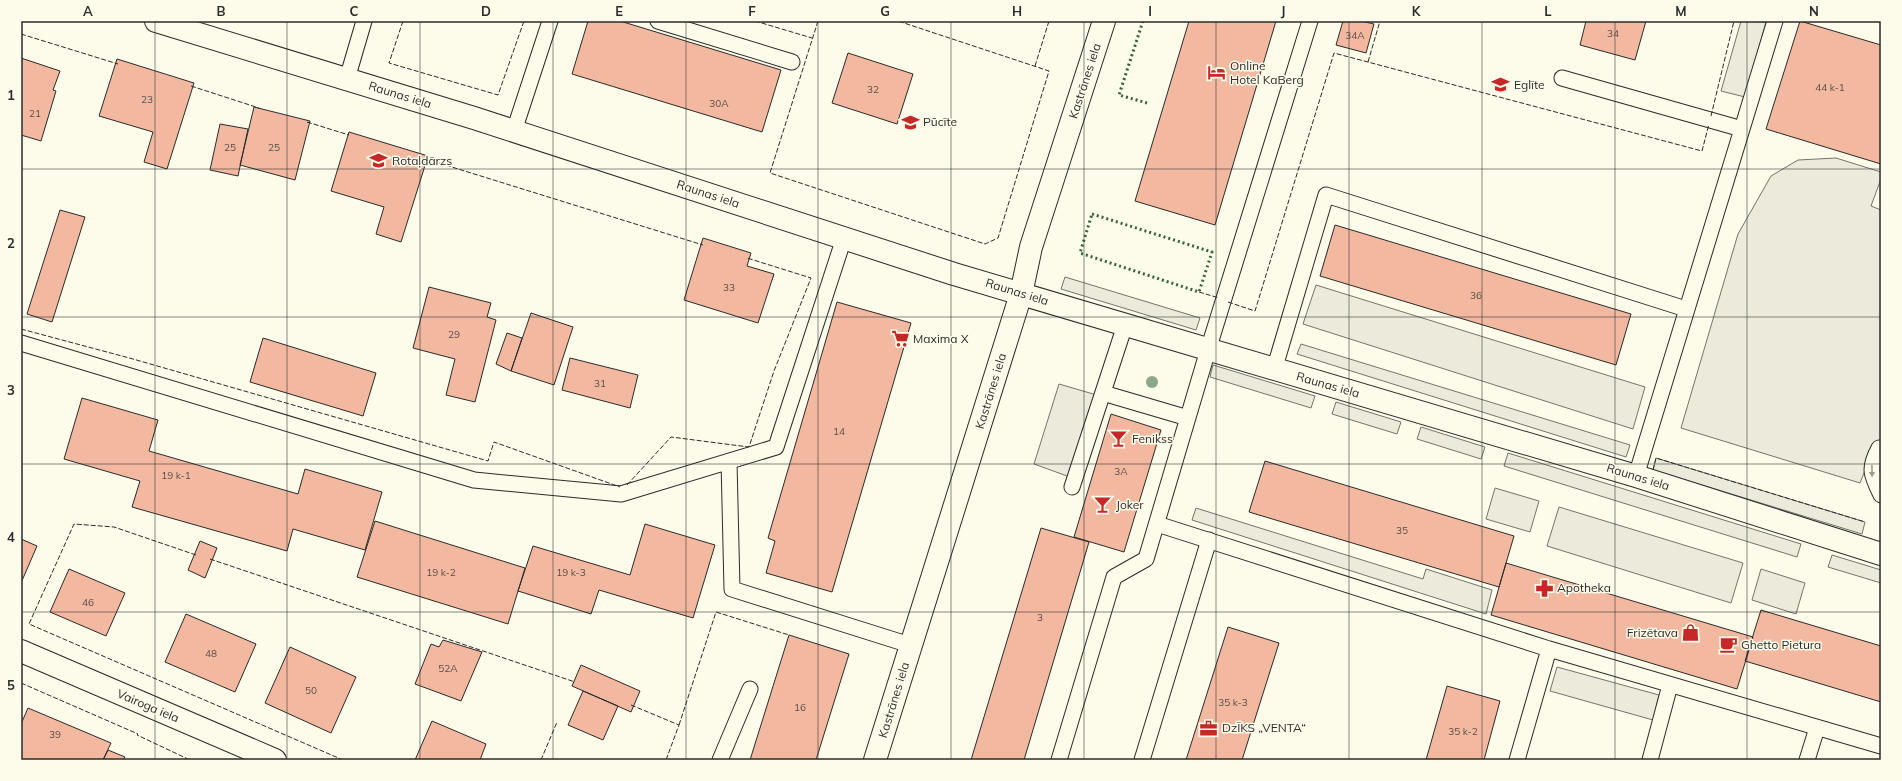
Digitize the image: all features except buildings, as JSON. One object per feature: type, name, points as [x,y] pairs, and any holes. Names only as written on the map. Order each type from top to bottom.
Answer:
[{"type":"street","name":"Raunas iela","points":[[156,21],[514,131],[1021,294],[1636,476],[1880,552]]},
{"type":"street","name":"Kastrānes iela","points":[[875,760],[1021,294],[1032,247],[1104,21]]},
{"type":"street","name":"Vairoga iela","points":[[21,651],[275,760]]},
{"type":"lane","points":[[347,79],[364,21]]},
{"type":"lane","points":[[514,131],[550,21]]},
{"type":"lane","points":[[658,21],[792,62]]},
{"type":"lane","points":[[1059,760],[1114,576],[1146,559],[1208,350],[1310,21]]},
{"type":"lane","points":[[1636,476],[1775,21]]},
{"type":"lane","points":[[1562,78],[1742,129]]},
{"type":"lane","points":[[1274,370],[1326,195],[1686,309]]},
{"type":"lane","points":[[21,342],[474,480],[621,494],[776,447],[844,238]]},
{"type":"lane","points":[[1072,487],[1125,325]]},
{"type":"lane","points":[[1103,393],[1188,418]]},
{"type":"lane","points":[[1881,449],[1880,448],[1872,461],[1872,477],[1881,495]]},
{"type":"lane","points":[[729,461],[732,589],[910,645]]},
{"type":"lane","points":[[1157,524],[1549,649],[1881,746]]},
{"type":"lane","points":[[1142,760],[1209,540]]},
{"type":"lane","points":[[1517,760],[1549,649]]},
{"type":"lane","points":[[1650,760],[1670,685]]},
{"type":"lane","points":[[720,760],[750,689]]},
{"type":"lane","points":[[1806,760],[1817,728]]},
{"type":"shaded area","points":[[1741,21],[1766,22],[1745,97],[1721,91]]},
{"type":"shaded area","points":[[1836,158],[1881,172],[1881,179],[1871,206],[1881,210],[1881,466],[1866,468],[1860,483],[1681,428],[1738,234],[1771,176],[1798,160]]},
{"type":"shaded area","points":[[1065,277],[1200,318],[1196,330],[1061,289]]},
{"type":"shaded area","points":[[1316,285],[1645,387],[1633,429],[1303,324]]},
{"type":"shaded area","points":[[1301,344],[1630,445],[1626,457],[1297,354]]},
{"type":"shaded area","points":[[1213,365],[1315,396],[1311,408],[1210,377]]},
{"type":"shaded area","points":[[1059,384],[1107,398],[1081,481],[1034,464]]},
{"type":"shaded area","points":[[1336,402],[1401,422],[1397,434],[1332,414]]},
{"type":"shaded area","points":[[1421,427],[1485,447],[1481,459],[1417,439]]},
{"type":"shaded area","points":[[1508,453],[1801,544],[1797,557],[1504,466]]},
{"type":"shaded area","points":[[1656,458],[1865,522],[1862,534],[1653,470]]},
{"type":"shaded area","points":[[1495,488],[1539,501],[1530,532],[1486,519]]},
{"type":"shaded area","points":[[1559,507],[1743,563],[1731,603],[1547,546]]},
{"type":"shaded area","points":[[1196,508],[1423,579],[1426,569],[1492,590],[1486,614],[1192,520]]},
{"type":"shaded area","points":[[1832,555],[1881,570],[1881,583],[1828,567]]},
{"type":"shaded area","points":[[1761,569],[1805,583],[1796,614],[1752,600]]},
{"type":"shaded area","points":[[1557,667],[1659,695],[1653,720],[1550,691]]},
{"type":"hedge","points":[[1143,21],[1119,95],[1147,103]]},
{"type":"hedge","points":[[1092,214],[1212,252],[1199,292],[1080,253],[1092,214]]},
{"type":"fence","points":[[403,21],[389,63],[498,95],[524,21]]},
{"type":"fence","points":[[755,21],[812,38]]},
{"type":"fence","points":[[818,21],[770,173],[985,244],[998,238],[1049,71],[898,21]]},
{"type":"fence","points":[[1035,66],[1049,21]]},
{"type":"fence","points":[[1368,62],[1380,21]]},
{"type":"fence","points":[[1711,116],[1734,21]]},
{"type":"fence","points":[[21,34],[118,64]]},
{"type":"fence","points":[[1228,302],[1255,311],[1334,53],[1702,151],[1709,124]]},
{"type":"fence","points":[[191,86],[259,108]]},
{"type":"fence","points":[[307,122],[349,135]]},
{"type":"fence","points":[[426,159],[703,245]]},
{"type":"fence","points":[[627,485],[671,437],[749,447],[774,371],[811,278],[747,258]]},
{"type":"fence","points":[[1199,292],[1219,298]]},
{"type":"fence","points":[[21,329],[133,359],[488,461],[494,442],[620,487]]},
{"type":"fence","points":[[1653,470],[1656,458],[1865,522]]},
{"type":"fence","points":[[196,555],[114,527],[74,524],[29,624],[343,760]]},
{"type":"fence","points":[[210,559],[575,682]]},
{"type":"fence","points":[[679,725],[716,612],[789,635]]},
{"type":"fence","points":[[21,683],[138,734],[137,735],[190,760]]},
{"type":"fence","points":[[631,705],[679,725],[666,760]]},
{"type":"fence","points":[[541,760],[557,722]]},
{"type":"place","name":"Online Hotel KaBerg","points":[[1217,73]]},
{"type":"place","name":"Eglīte","points":[[1501,85]]},
{"type":"place","name":"Pūcīte","points":[[910,122]]},
{"type":"place","name":"Rotaļdārzs","points":[[379,161]]},
{"type":"place","name":"Maxima X","points":[[900,339]]},
{"type":"place","name":"Fenikss","points":[[1119,439]]},
{"type":"place","name":"Joker","points":[[1103,505]]},
{"type":"place","name":"Apotheka","points":[[1544,588]]},
{"type":"place","name":"Frizētava","points":[[1691,633]]},
{"type":"place","name":"Ghetto Pietura","points":[[1728,645]]},
{"type":"place","name":"DzĪKS „VENTA“","points":[[1209,728]]}]
